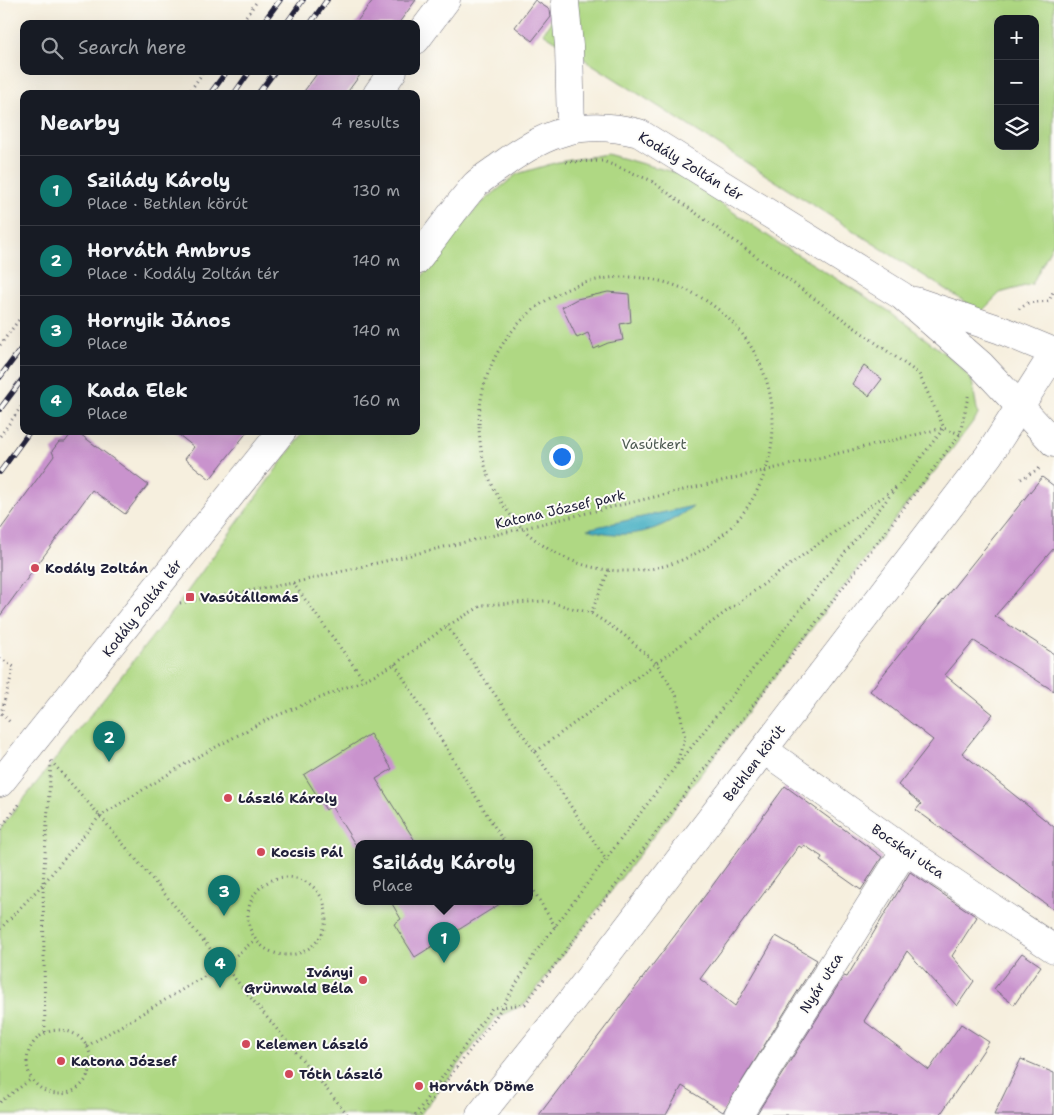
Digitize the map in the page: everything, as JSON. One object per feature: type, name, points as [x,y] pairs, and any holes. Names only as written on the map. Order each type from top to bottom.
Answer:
[{"type":"street","points":[[420,35],[446,0]]},
{"type":"street","points":[[564,2],[569,46],[571,129]]},
{"type":"street","points":[[380,90],[390,75]]},
{"type":"street","name":"Kodály Zoltán tér","points":[[420,256],[477,184],[543,138],[571,129],[619,128],[639,132],[902,296],[981,365],[1020,405],[1049,455]]},
{"type":"street","name":"Kodály Zoltán tér","points":[[902,296],[1001,330],[1054,352]]},
{"type":"street","name":"Bethlen körút","points":[[480,1115],[572,1000],[989,455],[1054,352]]},
{"type":"street","name":"Kodály Zoltán tér","points":[[4,769],[31,744],[279,435]]},
{"type":"street","name":"Bocskai utca","points":[[764,750],[905,850],[1054,949]]},
{"type":"street","name":"Nyár utca","points":[[738,1115],[905,850]]},
{"type":"path","points":[[243,20],[258,0]]},
{"type":"path","points":[[191,90],[201,75]]},
{"type":"path","points":[[558,162],[603,161],[650,180],[919,374],[944,428],[960,434]]},
{"type":"path","points":[[627,276],[661,280],[693,292],[722,310],[745,336],[762,366],[772,398],[774,433],[766,472],[750,504],[724,535],[689,558],[650,570],[609,570],[576,562],[519,530],[499,498],[485,466],[479,432],[481,398],[491,365],[514,329],[532,310],[561,291],[592,280],[627,276]]},
{"type":"path","points":[[1015,312],[1028,303],[1049,301],[1054,290]]},
{"type":"path","points":[[0,345],[20,318]]},
{"type":"path","points":[[415,1115],[492,1008],[525,1004],[960,434],[970,390]]},
{"type":"path","points":[[0,436],[20,408]]},
{"type":"path","points":[[420,1115],[502,1007],[538,949],[607,861],[676,766],[944,428]]},
{"type":"path","name":"Katona József park","points":[[179,603],[293,583],[766,472],[944,428]]},
{"type":"path","points":[[1021,479],[1049,455]]},
{"type":"path","points":[[535,752],[900,484]]},
{"type":"path","points":[[592,613],[609,570]]},
{"type":"path","points":[[293,583],[364,680]]},
{"type":"path","points":[[0,928],[43,884],[100,816],[190,762],[266,720],[364,680],[395,664],[447,626],[483,605],[545,601],[592,613],[623,634],[657,664],[677,697],[685,737],[676,766]]},
{"type":"path","points":[[447,626],[535,752],[607,861]]},
{"type":"path","points":[[0,658],[14,667],[0,714],[51,762],[100,816],[348,1115]]},
{"type":"path","points":[[395,664],[503,840]]},
{"type":"path","points":[[46,1032],[43,884],[51,762]]},
{"type":"path","points":[[290,877],[303,880],[314,888],[322,898],[326,910],[323,930],[313,946],[302,953],[290,956],[276,955],[265,949],[256,940],[249,929],[250,903],[256,892],[266,883],[277,878],[290,877]]},
{"type":"path","points":[[533,890],[556,928]]},
{"type":"path","points":[[88,1046],[224,965],[256,940]]},
{"type":"path","points":[[61,1029],[76,1034],[88,1046],[92,1066],[84,1085],[66,1095],[46,1093],[30,1080],[26,1062],[32,1044],[46,1032],[61,1029]]},
{"type":"path","points":[[0,1102],[30,1080]]},
{"type":"green space","points":[[566,0],[1054,0],[1054,242],[1032,284],[1000,293],[981,312],[543,33]]},
{"type":"green space","name":"Vasútkert","points":[[607,154],[676,173],[777,242],[892,313],[958,364],[972,381],[978,415],[940,465],[906,505],[525,1004],[495,1018],[420,1115],[0,1115],[0,829],[179,603],[301,435],[420,435],[420,279],[478,206],[517,174],[558,162]]},
{"type":"water","points":[[693,506],[668,522],[643,532],[616,534],[587,529]]},
{"type":"building","points":[[373,0],[416,0],[401,20],[358,20]]},
{"type":"building","points":[[535,0],[550,10],[551,17],[532,41],[515,27]]},
{"type":"building","points":[[316,75],[360,75],[349,90],[305,90]]},
{"type":"building","points":[[608,292],[629,294],[631,322],[620,324],[623,340],[608,343],[594,349],[588,333],[577,338],[562,307],[577,299]]},
{"type":"building","points":[[864,366],[882,379],[869,396],[852,384]]},
{"type":"building","points":[[70,435],[81,435],[148,485],[125,514],[92,490],[0,616],[0,530],[54,456],[52,451],[59,442],[65,442]]},
{"type":"building","points":[[179,435],[245,435],[210,479],[185,459],[194,447]]},
{"type":"building","points":[[1042,477],[1054,486],[1054,548],[995,616],[1054,654],[1054,691],[974,641],[945,675],[993,714],[962,753],[1054,827],[1054,910],[916,810],[921,804],[898,785],[933,740],[870,691]]},
{"type":"building","points":[[370,734],[392,769],[376,779],[414,840],[355,840],[355,844],[331,806],[326,810],[304,775]]},
{"type":"building","points":[[785,786],[882,857],[861,890],[820,861],[822,857],[804,845],[802,848],[799,846],[700,979],[735,1006],[776,936],[817,960],[723,1112],[682,1086],[666,1115],[539,1115],[707,893]]},
{"type":"building","points":[[910,872],[977,917],[952,956],[974,981],[957,1006],[907,951],[864,1021],[929,1070],[961,1024],[989,1042],[940,1115],[756,1115],[844,976],[847,977]]},
{"type":"building","points":[[393,905],[498,905],[415,957],[394,924],[401,919]]},
{"type":"building","points":[[1022,953],[1041,966],[1014,1005],[994,989]]},
{"type":"building","points":[[1021,1059],[1054,1073],[1054,1115],[994,1115]]},
{"type":"railway","points":[[265,20],[280,0]]},
{"type":"railway","points":[[289,20],[303,0]]},
{"type":"railway","points":[[313,20],[327,0]]},
{"type":"railway","points":[[213,90],[224,75]]},
{"type":"railway","points":[[237,90],[247,75]]},
{"type":"railway","points":[[261,90],[272,75]]},
{"type":"railway","points":[[0,377],[20,350]]},
{"type":"railway","points":[[0,409],[20,382]]},
{"type":"railway","points":[[0,472],[27,435]]},
{"type":"place","name":"Kodály Zoltán","points":[[35,568]]},
{"type":"place","name":"Vasútállomás","points":[[190,597]]},
{"type":"place","name":"Horváth Ambrus","points":[[109,762]]},
{"type":"place","name":"László Károly","points":[[228,798]]},
{"type":"place","name":"Kocsis Pál","points":[[261,852]]},
{"type":"place","name":"Hornyik János","points":[[224,916]]},
{"type":"place","name":"Szilády Károly","points":[[444,963]]},
{"type":"place","name":"Iványi Grünwald Béla","points":[[363,980]]},
{"type":"place","name":"Kada Elek","points":[[220,988]]},
{"type":"place","name":"Kelemen László","points":[[246,1044]]},
{"type":"place","name":"Katona József","points":[[61,1061]]},
{"type":"place","name":"Tóth László","points":[[289,1074]]},
{"type":"place","name":"Horváth Döme","points":[[419,1086]]}]
